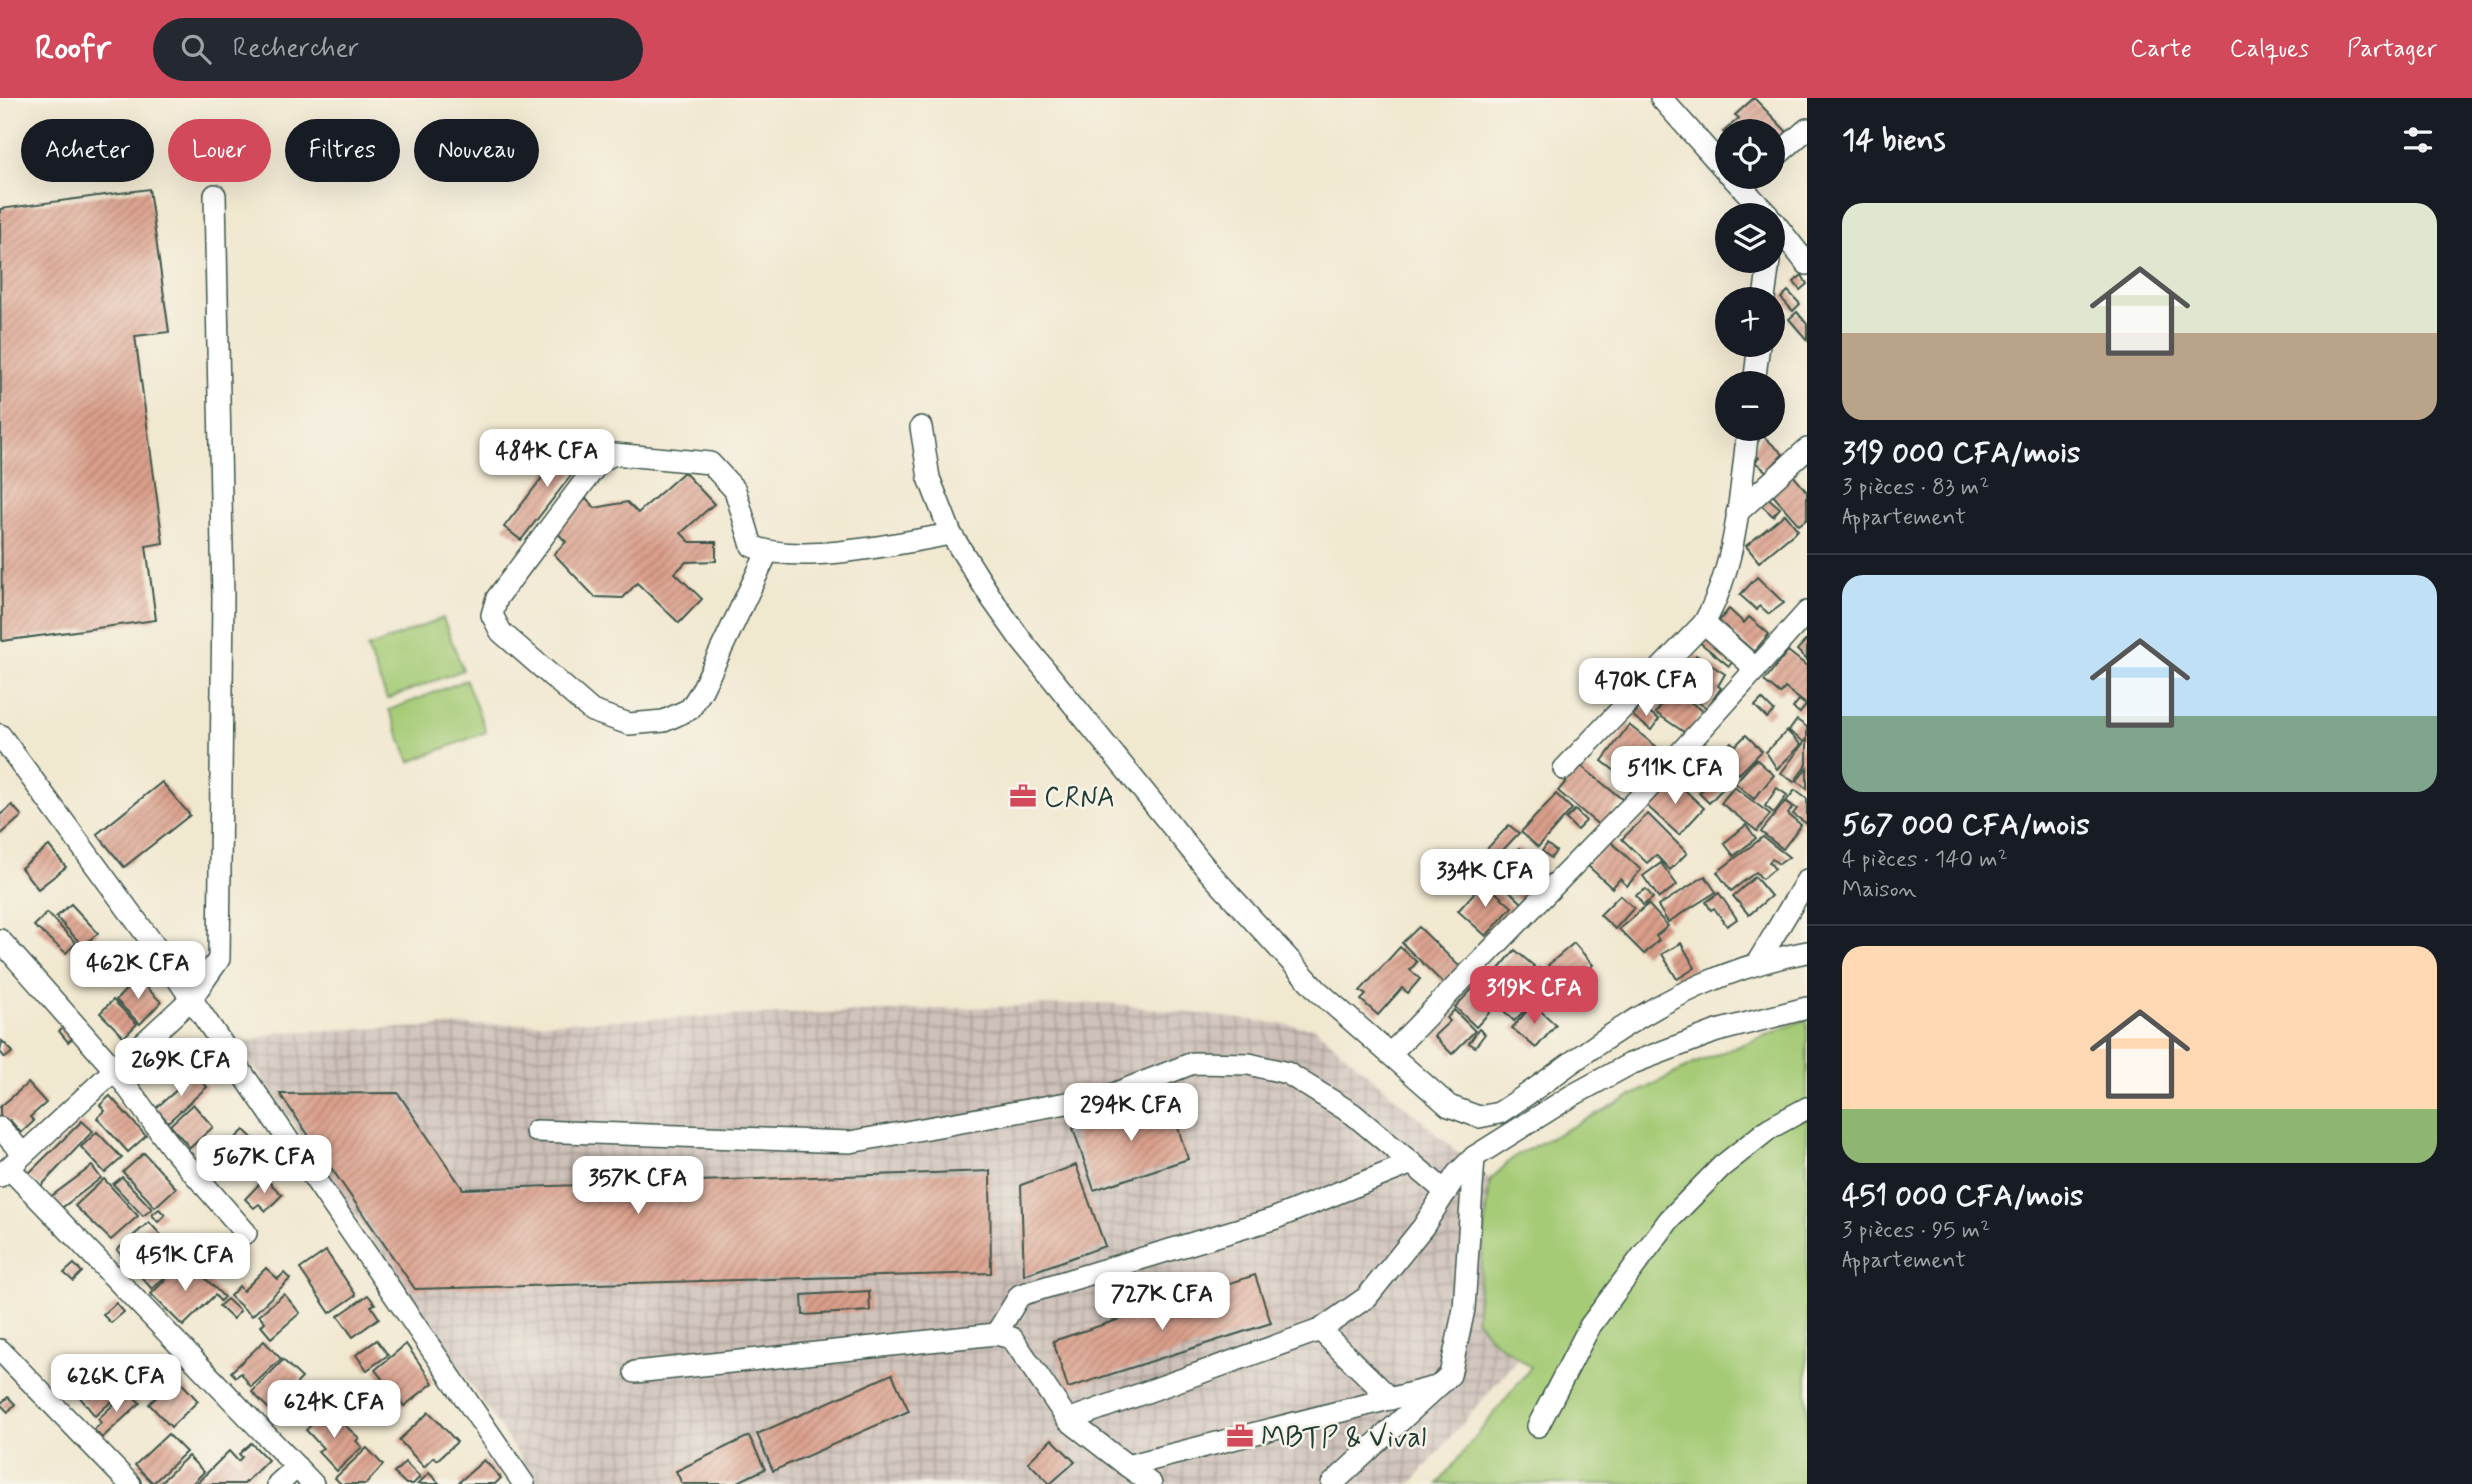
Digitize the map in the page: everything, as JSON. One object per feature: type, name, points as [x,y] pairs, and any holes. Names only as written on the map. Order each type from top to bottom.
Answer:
[{"type":"street","points":[[1661,98],[1715,154]]},
{"type":"street","points":[[1785,148],[1807,129]]},
{"type":"street","points":[[1746,189],[1757,203]]},
{"type":"street","points":[[11,1166],[191,999],[219,959],[223,598],[215,195]]},
{"type":"street","points":[[1785,238],[1807,264]]},
{"type":"street","points":[[921,428],[929,478],[951,534],[1021,640],[1209,872],[1318,990],[1449,1106],[1463,1114],[1479,1117],[1499,1113],[1652,1009],[1707,981],[1759,960],[1807,952]]},
{"type":"street","points":[[1564,769],[1704,623],[1718,597],[1737,513],[1746,441]]},
{"type":"street","points":[[1737,513],[1807,449]]},
{"type":"street","points":[[768,553],[702,690],[690,709],[664,721],[629,724],[592,711],[501,632],[492,615],[497,598],[599,462],[614,454],[710,463],[735,489],[752,546],[768,553],[859,551],[951,534]]},
{"type":"street","points":[[1390,1055],[1644,793],[1807,612]]},
{"type":"street","points":[[1704,623],[1756,669]]},
{"type":"street","points":[[0,736],[191,999],[524,1484]]},
{"type":"street","points":[[1759,960],[1807,880]]},
{"type":"street","points":[[0,940],[114,1069],[172,1148],[246,1233]]},
{"type":"street","points":[[1068,1420],[1320,1330],[1367,1297],[1423,1227],[1457,1174],[1474,1157],[1573,1095],[1630,1064],[1717,1031],[1807,1008]]},
{"type":"street","points":[[536,1131],[850,1142],[1111,1095],[1193,1063],[1249,1064],[1287,1073],[1353,1114],[1446,1192]]},
{"type":"street","points":[[1538,1426],[1590,1326],[1669,1220],[1721,1167],[1770,1128],[1807,1108]]},
{"type":"street","points":[[0,1128],[11,1166],[107,1272],[238,1402],[313,1484]]},
{"type":"street","points":[[1332,1484],[1450,1375],[1465,1310],[1474,1157]]},
{"type":"street","points":[[996,1334],[1020,1295],[1273,1219],[1412,1163]]},
{"type":"street","points":[[1320,1330],[1391,1399]]},
{"type":"street","points":[[635,1372],[996,1334],[1012,1338],[1068,1420],[1151,1484]]},
{"type":"street","points":[[0,1350],[131,1484]]},
{"type":"street","points":[[1127,1465],[1434,1388]]},
{"type":"street","points":[[278,1484],[297,1467]]},
{"type":"shaded area","points":[[1107,1003],[1315,1028],[1490,1180],[1476,1319],[1493,1340],[1517,1359],[1411,1484],[538,1484],[239,1044],[280,1032]]},
{"type":"green space","points":[[443,618],[463,670],[387,699],[367,648]]},
{"type":"green space","points":[[466,680],[486,732],[410,762],[389,710]]},
{"type":"green space","points":[[1807,1019],[1807,1484],[1438,1484],[1531,1367],[1493,1340],[1476,1319],[1490,1180],[1515,1156],[1693,1064]]},
{"type":"building","points":[[1754,98],[1774,119],[1738,119],[1735,115]]},
{"type":"building","points":[[149,189],[169,332],[135,336],[163,543],[146,546],[156,620],[2,641],[0,209]]},
{"type":"building","points":[[1802,275],[1807,284],[1800,290],[1794,282]]},
{"type":"building","points":[[1788,291],[1800,304],[1793,311],[1785,302],[1785,294]]},
{"type":"building","points":[[1797,312],[1807,324],[1807,340],[1789,319]]},
{"type":"building","points":[[573,438],[590,451],[521,540],[504,527]]},
{"type":"building","points":[[1758,441],[1769,441],[1783,454],[1767,472],[1755,462],[1759,458],[1752,451]]},
{"type":"building","points":[[684,472],[714,504],[681,533],[690,542],[716,542],[716,561],[686,562],[675,573],[702,599],[679,623],[637,583],[623,598],[595,597],[554,554],[566,542],[554,529],[586,498],[595,508],[627,502],[638,513]]},
{"type":"building","points":[[1793,475],[1807,492],[1807,519],[1799,525],[1772,494]]},
{"type":"building","points":[[1767,497],[1780,508],[1773,516],[1760,504]]},
{"type":"building","points":[[1785,514],[1798,530],[1759,562],[1746,546]]},
{"type":"building","points":[[1757,577],[1784,603],[1769,614],[1760,606],[1757,610],[1740,595]]},
{"type":"building","points":[[1729,609],[1744,623],[1749,617],[1769,634],[1754,652],[1719,621]]},
{"type":"building","points":[[1705,632],[1736,657],[1729,666],[1698,641]]},
{"type":"building","points":[[1807,639],[1807,660],[1797,650]]},
{"type":"building","points":[[1788,651],[1807,666],[1807,705],[1785,688],[1780,694],[1764,681]]},
{"type":"building","points":[[1696,655],[1725,674],[1718,686],[1721,688],[1707,708],[1673,686]]},
{"type":"building","points":[[1672,689],[1703,711],[1687,734],[1656,713]]},
{"type":"building","points":[[1762,699],[1774,711],[1767,718],[1755,706]]},
{"type":"building","points":[[1799,700],[1806,705],[1800,713],[1793,708]]},
{"type":"building","points":[[1640,706],[1659,719],[1651,730],[1633,716]]},
{"type":"building","points":[[1797,720],[1807,727],[1807,764],[1794,782],[1781,773],[1806,740],[1804,742],[1789,731]]},
{"type":"building","points":[[1629,725],[1662,751],[1635,786],[1602,761]]},
{"type":"building","points":[[1787,731],[1801,745],[1777,769],[1766,752]]},
{"type":"building","points":[[1746,735],[1762,751],[1739,774],[1719,754],[1731,742],[1735,746]]},
{"type":"building","points":[[1756,759],[1774,775],[1754,799],[1735,783]]},
{"type":"building","points":[[1580,765],[1623,800],[1601,827],[1558,791]]},
{"type":"building","points":[[1807,768],[1807,789],[1797,781]]},
{"type":"building","points":[[1723,769],[1733,778],[1709,803],[1699,793]]},
{"type":"building","points":[[1672,778],[1704,808],[1679,835],[1646,805]]},
{"type":"building","points":[[162,782],[190,815],[124,867],[97,834]]},
{"type":"building","points":[[1734,787],[1770,814],[1757,831],[1721,803]]},
{"type":"building","points":[[1777,788],[1787,795],[1774,813],[1765,806]]},
{"type":"building","points":[[1795,790],[1807,799],[1807,824],[1793,814],[1797,809],[1786,801]]},
{"type":"building","points":[[1556,794],[1572,809],[1538,847],[1521,832]]},
{"type":"building","points":[[1785,802],[1792,808],[1788,814],[1801,825],[1783,849],[1761,832]]},
{"type":"building","points":[[12,805],[22,816],[0,835],[0,815]]},
{"type":"building","points":[[1575,810],[1586,821],[1577,830],[1566,819]]},
{"type":"building","points":[[1648,814],[1687,853],[1670,870],[1656,855],[1647,863],[1622,839]]},
{"type":"building","points":[[1509,825],[1519,833],[1483,871],[1474,863]]},
{"type":"building","points":[[1746,825],[1756,838],[1734,856],[1724,843]]},
{"type":"building","points":[[1763,837],[1789,857],[1779,864],[1772,859],[1769,862],[1775,869],[1762,879],[1756,872],[1731,891],[1717,872]]},
{"type":"building","points":[[1610,841],[1641,870],[1627,886],[1620,879],[1612,888],[1587,865]]},
{"type":"building","points":[[1547,844],[1556,851],[1551,858],[1542,851]]},
{"type":"building","points":[[49,846],[66,867],[38,889],[21,868]]},
{"type":"building","points":[[1519,848],[1551,879],[1525,906],[1493,875]]},
{"type":"building","points":[[1661,863],[1677,885],[1659,898],[1643,876]]},
{"type":"building","points":[[1705,876],[1716,892],[1668,922],[1658,906]]},
{"type":"building","points":[[1755,877],[1771,896],[1749,915],[1733,896]]},
{"type":"building","points":[[1484,882],[1512,907],[1486,936],[1458,911]]},
{"type":"building","points":[[1646,889],[1653,898],[1643,905],[1636,895]]},
{"type":"building","points":[[1719,893],[1737,919],[1727,926],[1706,902]]},
{"type":"building","points":[[1620,895],[1634,908],[1615,929],[1600,915]]},
{"type":"building","points":[[71,904],[98,933],[83,946],[56,917]]},
{"type":"building","points":[[1648,904],[1668,926],[1656,936],[1659,940],[1644,954],[1619,929]]},
{"type":"building","points":[[47,913],[76,943],[66,953],[34,926]]},
{"type":"building","points":[[1419,927],[1463,970],[1446,986],[1402,943]]},
{"type":"building","points":[[1574,943],[1593,965],[1567,988],[1548,965]]},
{"type":"building","points":[[1681,943],[1695,968],[1677,979],[1662,954]]},
{"type":"building","points":[[1400,947],[1417,962],[1410,970],[1420,979],[1408,993],[1402,988],[1378,1015],[1361,1000],[1366,995],[1360,991]]},
{"type":"building","points":[[1515,950],[1534,966],[1512,992],[1493,976]]},
{"type":"building","points":[[1539,968],[1555,983],[1544,995],[1528,979]]},
{"type":"building","points":[[137,978],[161,1002],[140,1024],[116,1000]]},
{"type":"building","points":[[1479,982],[1499,1002],[1476,1027],[1455,1007]]},
{"type":"building","points":[[1518,991],[1531,1004],[1514,1021],[1501,1008]]},
{"type":"building","points":[[113,1000],[137,1024],[124,1037],[100,1013]]},
{"type":"building","points":[[1533,1004],[1556,1025],[1536,1048],[1512,1028]]},
{"type":"building","points":[[1454,1010],[1475,1031],[1452,1054],[1434,1036],[1450,1021],[1447,1018]]},
{"type":"building","points":[[67,1024],[77,1034],[68,1042],[59,1031]]},
{"type":"building","points":[[1479,1029],[1485,1034],[1475,1047],[1469,1043]]},
{"type":"building","points":[[2,1041],[13,1052],[5,1058],[0,1052]]},
{"type":"building","points":[[210,1055],[224,1075],[212,1082],[199,1062]]},
{"type":"building","points":[[195,1074],[207,1087],[168,1122],[156,1108]]},
{"type":"building","points":[[28,1083],[46,1103],[30,1117],[34,1121],[21,1133],[10,1120],[4,1124],[0,1119],[0,1107]]},
{"type":"building","points":[[398,1093],[463,1189],[990,1171],[991,1273],[415,1289],[280,1094]]},
{"type":"building","points":[[110,1096],[146,1136],[128,1152],[97,1118],[105,1111],[100,1105]]},
{"type":"building","points":[[1168,1097],[1188,1159],[1094,1190],[1073,1128]]},
{"type":"building","points":[[193,1104],[213,1127],[190,1148],[170,1125]]},
{"type":"building","points":[[82,1121],[93,1131],[40,1187],[27,1175]]},
{"type":"building","points":[[244,1130],[275,1160],[257,1177],[246,1167],[239,1175],[216,1157]]},
{"type":"building","points":[[97,1132],[122,1158],[105,1173],[81,1147]]},
{"type":"building","points":[[144,1153],[176,1188],[155,1207],[123,1172]]},
{"type":"building","points":[[211,1155],[217,1161],[207,1170],[201,1164]]},
{"type":"building","points":[[1076,1165],[1105,1246],[1024,1275],[1021,1185]]},
{"type":"building","points":[[92,1166],[101,1178],[59,1210],[49,1198]]},
{"type":"building","points":[[122,1177],[152,1209],[143,1216],[113,1184]]},
{"type":"building","points":[[265,1178],[282,1195],[266,1211],[259,1204],[254,1208],[245,1199]]},
{"type":"building","points":[[104,1179],[138,1216],[111,1240],[75,1206]]},
{"type":"building","points":[[159,1209],[165,1215],[158,1222],[152,1215]]},
{"type":"building","points":[[149,1222],[184,1260],[152,1289],[117,1250]]},
{"type":"building","points":[[326,1251],[356,1295],[330,1313],[300,1269]]},
{"type":"building","points":[[186,1259],[224,1297],[220,1301],[215,1295],[183,1326],[151,1294]]},
{"type":"building","points":[[74,1264],[82,1272],[73,1281],[64,1273]]},
{"type":"building","points":[[266,1268],[278,1279],[284,1273],[290,1279],[252,1316],[230,1296],[239,1286],[243,1291]]},
{"type":"building","points":[[1255,1275],[1271,1323],[1068,1388],[1053,1341]]},
{"type":"building","points":[[869,1291],[870,1311],[803,1315],[802,1295]]},
{"type":"building","points":[[284,1294],[300,1313],[271,1338],[261,1326],[265,1322],[259,1315]]},
{"type":"building","points":[[368,1295],[375,1304],[371,1306],[379,1318],[353,1337],[338,1316]]},
{"type":"building","points":[[227,1299],[240,1311],[233,1319],[219,1306]]},
{"type":"building","points":[[116,1303],[124,1312],[111,1323],[103,1315]]},
{"type":"building","points":[[377,1340],[388,1355],[367,1370],[356,1355]]},
{"type":"building","points":[[264,1341],[281,1359],[251,1387],[241,1373],[236,1377],[231,1372]]},
{"type":"building","points":[[406,1344],[433,1383],[404,1406],[375,1370]]},
{"type":"building","points":[[283,1360],[302,1378],[270,1410],[252,1392]]},
{"type":"building","points":[[69,1370],[83,1385],[75,1393],[60,1378]]},
{"type":"building","points":[[111,1372],[126,1389],[95,1416],[78,1395],[98,1378],[101,1381]]},
{"type":"building","points":[[892,1374],[909,1411],[773,1471],[757,1434]]},
{"type":"building","points":[[177,1378],[198,1401],[171,1427],[149,1404]]},
{"type":"building","points":[[128,1391],[140,1403],[102,1438],[94,1430],[101,1423],[98,1419]]},
{"type":"building","points":[[8,1397],[15,1404],[8,1412],[0,1404]]},
{"type":"building","points":[[328,1410],[359,1438],[356,1441],[362,1447],[337,1471],[318,1451],[323,1448],[306,1430]]},
{"type":"building","points":[[429,1412],[457,1442],[437,1460],[434,1457],[424,1467],[399,1440]]},
{"type":"building","points":[[168,1434],[186,1452],[153,1483],[135,1465]]},
{"type":"building","points":[[749,1436],[765,1469],[734,1484],[682,1484],[676,1471]]},
{"type":"building","points":[[1052,1439],[1075,1462],[1050,1484],[1028,1462]]},
{"type":"building","points":[[251,1443],[268,1460],[244,1484],[196,1484],[229,1451],[238,1461],[242,1457],[239,1454]]},
{"type":"building","points":[[367,1448],[383,1465],[366,1484],[341,1484],[335,1478]]},
{"type":"building","points":[[188,1456],[204,1472],[192,1484],[159,1484]]},
{"type":"building","points":[[484,1460],[501,1478],[495,1484],[457,1484]]},
{"type":"building","points":[[405,1462],[420,1477],[413,1484],[406,1484],[394,1473]]},
{"type":"building","points":[[429,1473],[440,1484],[418,1484]]},
{"type":"place","name":"CRNA","points":[[1023,796]]},
{"type":"place","name":"MBTP & Vival","points":[[1240,1436]]}]
